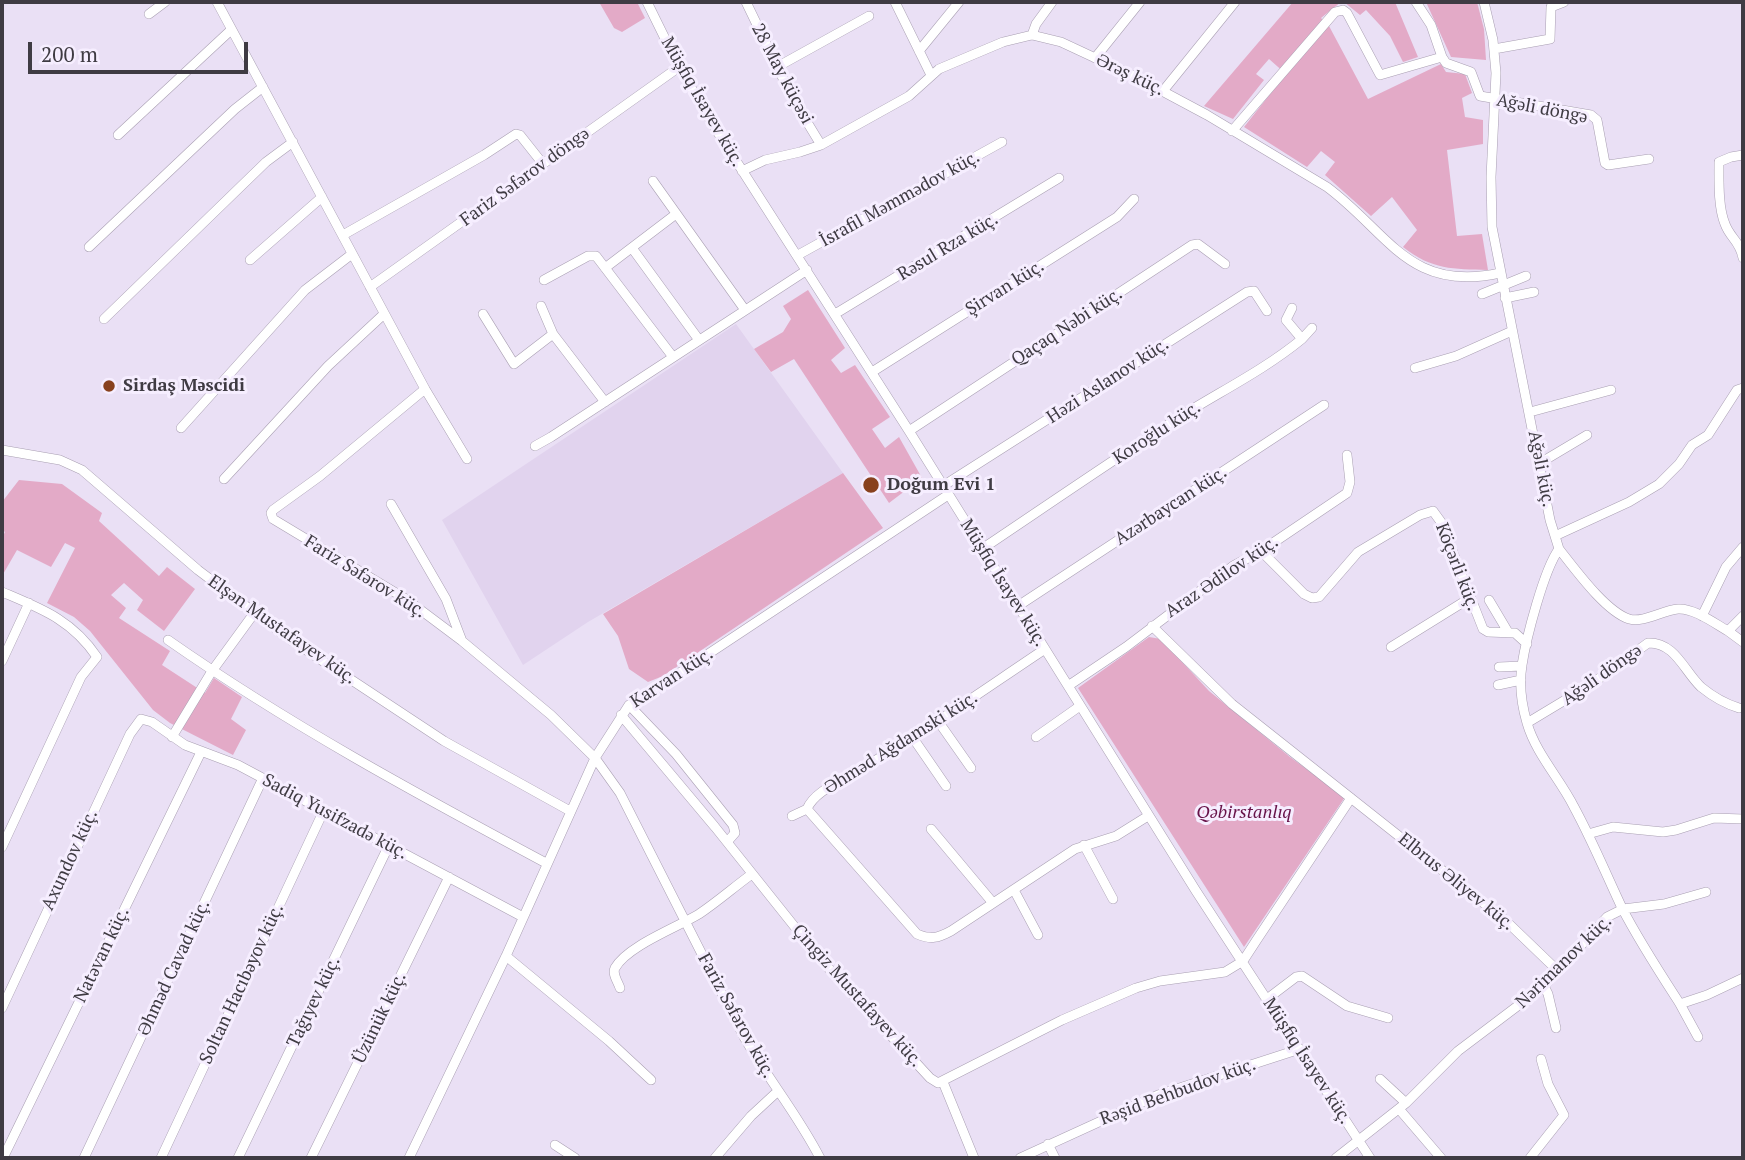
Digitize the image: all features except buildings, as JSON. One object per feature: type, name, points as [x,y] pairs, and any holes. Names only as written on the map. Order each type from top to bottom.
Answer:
[{"type":"street","points":[[149,13],[164,2]]},
{"type":"street","points":[[217,2],[425,389],[467,459]]},
{"type":"street","name":"Müşfiq İsayev küç.","points":[[647,2],[679,66],[742,171],[872,372],[1148,816],[1370,1158]]},
{"type":"street","points":[[895,2],[931,75]]},
{"type":"street","points":[[919,51],[960,2]]},
{"type":"street","points":[[1032,36],[1036,24],[1052,2]]},
{"type":"street","points":[[1094,58],[1140,2]]},
{"type":"street","points":[[1163,91],[1235,2]]},
{"type":"street","points":[[1232,131],[1335,12],[1347,12],[1380,75],[1385,76],[1442,57],[1431,24],[1416,2]]},
{"type":"street","name":"Ağəli küç.","points":[[1484,2],[1494,49],[1495,100],[1490,207],[1505,298],[1559,549]]},
{"type":"street","points":[[1494,49],[1550,39],[1551,7],[1564,2]]},
{"type":"street","name":"28 May küçəsi","points":[[750,3],[777,67],[821,145]]},
{"type":"street","points":[[777,67],[869,16]]},
{"type":"street","points":[[118,135],[231,30]]},
{"type":"street","name":"Ərəş küç.","points":[[742,171],[765,160],[821,145],[909,96],[931,75],[950,64],[1003,42],[1032,36],[1061,42],[1163,91],[1232,131],[1335,193],[1403,256],[1421,269],[1442,275],[1470,278],[1500,273]]},
{"type":"street","name":"Ağəli döngə","points":[[1442,57],[1449,66],[1468,69],[1473,75],[1478,93],[1484,98],[1591,115],[1597,120],[1605,163],[1608,165],[1649,159]]},
{"type":"street","name":"Fariz Səfərov döngə","points":[[370,287],[679,66]]},
{"type":"street","points":[[89,247],[235,109],[263,87]]},
{"type":"street","points":[[343,235],[516,134],[520,135],[543,164]]},
{"type":"street","points":[[104,319],[266,162],[293,142]]},
{"type":"street","name":"İsrafil Məmmədov küç.","points":[[798,255],[1002,142]]},
{"type":"street","points":[[1743,155],[1719,162],[1725,224],[1740,246],[1743,258]]},
{"type":"street","name":"Rəsul Rza küç.","points":[[835,314],[1059,178]]},
{"type":"street","points":[[653,181],[745,310]]},
{"type":"street","points":[[250,260],[322,197]]},
{"type":"street","name":"Şirvan küç.","points":[[872,372],[1117,217],[1134,199]]},
{"type":"street","points":[[605,268],[676,214]]},
{"type":"street","name":"Qaçaq Nəbi küç.","points":[[909,431],[1192,244],[1199,244],[1225,264]]},
{"type":"street","points":[[632,248],[699,340]]},
{"type":"street","points":[[181,428],[305,290],[352,254]]},
{"type":"street","points":[[544,280],[593,255],[673,357]]},
{"type":"street","points":[[534,446],[807,270]]},
{"type":"street","points":[[1482,294],[1526,276]]},
{"type":"street","name":"Həzi Aslanov küç.","points":[[945,491],[1247,292],[1254,291],[1267,311]]},
{"type":"street","points":[[1505,298],[1534,292]]},
{"type":"street","points":[[541,306],[553,334],[605,402]]},
{"type":"street","points":[[1292,309],[1286,320],[1302,339]]},
{"type":"street","points":[[224,479],[328,366],[384,314]]},
{"type":"street","points":[[483,314],[514,364],[553,334]]},
{"type":"street","name":"Koroğlu küç.","points":[[982,549],[1162,428],[1259,370],[1302,339],[1312,328]]},
{"type":"street","points":[[1415,368],[1456,356],[1513,331]]},
{"type":"street","points":[[1555,536],[1629,502],[1659,484],[1679,464],[1692,445],[1708,435],[1733,395],[1743,388]]},
{"type":"street","name":"Fariz Səfərov küç.","points":[[425,389],[320,477],[273,510],[271,516],[275,522],[406,599],[539,704],[595,758],[620,793],[744,1037],[798,1118],[820,1158]]},
{"type":"street","points":[[1530,412],[1611,390]]},
{"type":"street","name":"Azərbaycan küç.","points":[[1018,606],[1324,405]]},
{"type":"street","points":[[1540,463],[1587,435]]},
{"type":"street","name":"Elşən Mustafayev küç.","points":[[2,450],[60,460],[82,470],[198,570],[291,640],[444,741],[570,811]]},
{"type":"street","name":"Araz Ədilov küç.","points":[[1068,686],[1233,566],[1261,551],[1347,493],[1350,482],[1347,455]]},
{"type":"street","name":"Karvan küç.","points":[[409,1158],[506,956],[595,758],[629,705],[680,673],[945,491]]},
{"type":"street","points":[[391,504],[446,599],[461,641]]},
{"type":"street","name":"Köçərli küç.","points":[[1261,551],[1304,594],[1312,598],[1319,597],[1358,552],[1420,515],[1433,511],[1441,522],[1483,629],[1488,632],[1515,634],[1527,644]]},
{"type":"street","points":[[1702,617],[1726,567],[1743,547]]},
{"type":"street","points":[[1706,892],[1664,904],[1623,909],[1588,834],[1527,723],[1521,680],[1522,666],[1550,565],[1559,549],[1599,595],[1629,618],[1636,620],[1678,609],[1688,610],[1743,642]]},
{"type":"street","points":[[2,592],[65,622],[88,643],[97,657],[81,677],[2,847]]},
{"type":"street","points":[[1391,647],[1470,598]]},
{"type":"street","points":[[1489,600],[1508,632]]},
{"type":"street","points":[[2,661],[29,603]]},
{"type":"street","points":[[172,737],[212,671],[255,612]]},
{"type":"street","points":[[1728,631],[1743,616]]},
{"type":"street","name":"Elbrus Əliyev küç.","points":[[1152,626],[1233,704],[1505,920],[1558,970]]},
{"type":"street","points":[[168,640],[212,671],[403,786],[546,863]]},
{"type":"street","name":"Ağəli döngə","points":[[1527,723],[1590,685],[1648,643],[1656,642],[1674,653],[1702,687],[1739,708]]},
{"type":"street","name":"Əhməd Ağdamski küç.","points":[[1045,649],[913,738],[826,790],[810,802],[807,809],[917,934],[928,939],[939,938],[1084,845],[1116,836],[1148,816]]},
{"type":"street","points":[[1499,667],[1522,666]]},
{"type":"street","points":[[1498,685],[1521,680]]},
{"type":"street","points":[[629,705],[676,754],[733,825],[735,833],[727,842]]},
{"type":"street","points":[[1036,737],[1080,706]]},
{"type":"street","name":"Çingiz Mustafayev küç.","points":[[621,715],[852,995],[901,1044],[930,1078],[938,1083],[943,1082]]},
{"type":"street","name":"Axundov küç.","points":[[2,1008],[130,734],[141,719],[146,719]]},
{"type":"street","name":"Sadiq Yusifzadə küç.","points":[[146,719],[172,737],[201,752],[238,765],[523,917]]},
{"type":"street","points":[[938,721],[971,768]]},
{"type":"street","points":[[913,738],[946,786]]},
{"type":"street","name":"Natəvan küç.","points":[[3,1158],[201,752]]},
{"type":"street","name":"Əhməd Cavad küç.","points":[[84,1158],[263,778]]},
{"type":"street","points":[[974,1158],[943,1082],[1101,1001],[1150,983],[1225,972],[1243,961],[1351,798]]},
{"type":"street","points":[[792,816],[807,809]]},
{"type":"street","name":"Soltan Hacıbəyov küç.","points":[[161,1158],[324,810]]},
{"type":"street","points":[[1588,834],[1613,827],[1663,832],[1714,818],[1743,819]]},
{"type":"street","points":[[931,829],[993,903]]},
{"type":"street","name":"Tağıyev küç.","points":[[238,1158],[389,845]]},
{"type":"street","points":[[1084,845],[1113,899]]},
{"type":"street","points":[[620,988],[614,973],[624,958],[699,914],[752,874]]},
{"type":"street","name":"Üzünük küç.","points":[[311,1158],[449,877]]},
{"type":"street","points":[[1014,890],[1038,935]]},
{"type":"street","name":"Nərimanov küç.","points":[[1336,1158],[1403,1106],[1458,1051],[1544,986],[1600,922],[1623,909],[1698,1037]]},
{"type":"street","points":[[506,956],[609,1041],[651,1080]]},
{"type":"street","points":[[1267,999],[1296,977],[1302,976],[1347,1006],[1388,1018]]},
{"type":"street","points":[[1680,1004],[1743,978]]},
{"type":"street","points":[[1544,986],[1556,1028]]},
{"type":"street","name":"Rəşid Behbudov küç.","points":[[1020,1158],[1158,1095],[1300,1049]]},
{"type":"street","points":[[1530,1158],[1564,1115],[1548,1084],[1541,1059]]},
{"type":"street","points":[[1380,1080],[1403,1106],[1441,1158]]},
{"type":"street","points":[[715,1158],[751,1116],[778,1091]]},
{"type":"street","points":[[1048,1144],[1055,1158]]},
{"type":"street","points":[[555,1145],[575,1158]]},
{"type":"shaded area","points":[[736,324],[843,473],[588,622],[523,665],[442,520]]},
{"type":"green space","points":[[599,2],[637,2],[645,18],[622,32],[614,28]]},
{"type":"green space","points":[[1293,2],[1341,2],[1321,18],[1329,26],[1368,99],[1441,64],[1446,72],[1465,74],[1472,93],[1462,98],[1465,117],[1483,120],[1483,144],[1447,150],[1457,236],[1482,234],[1488,270],[1443,267],[1414,255],[1403,247],[1417,230],[1392,197],[1371,216],[1325,175],[1335,162],[1321,151],[1307,167],[1244,127],[1286,74],[1269,59],[1256,74],[1264,80],[1233,119],[1204,106]]},
{"type":"green space","points":[[1344,2],[1395,2],[1418,57],[1403,62],[1390,36],[1366,10],[1360,15]]},
{"type":"green space","points":[[1426,2],[1477,2],[1484,29],[1486,60],[1451,57]]},
{"type":"green space","points":[[808,290],[845,348],[831,360],[841,373],[855,365],[890,417],[872,429],[885,448],[899,437],[922,478],[889,503],[794,359],[771,372],[754,349],[783,332],[791,319],[783,306]]},
{"type":"green space","points":[[843,473],[883,528],[663,676],[648,682],[629,669],[618,636],[603,614]]},
{"type":"green space","points":[[19,480],[62,484],[102,513],[99,521],[159,576],[167,567],[195,589],[164,631],[137,610],[143,600],[124,583],[111,595],[126,608],[119,618],[170,651],[162,665],[205,693],[214,678],[242,697],[231,719],[246,730],[233,755],[170,723],[153,710],[90,631],[74,617],[47,603],[75,548],[65,543],[51,567],[17,550],[2,576],[2,538],[5,532],[2,530],[2,502]]},
{"type":"green space","name":"Qəbirstanlıq","points":[[1149,637],[1161,639],[1209,691],[1290,757],[1345,797],[1244,947],[1078,688]]},
{"type":"place","name":"Sirdaş Məscidi","points":[[109,386]]},
{"type":"place","name":"Doğum Evi 1","points":[[871,485]]}]
